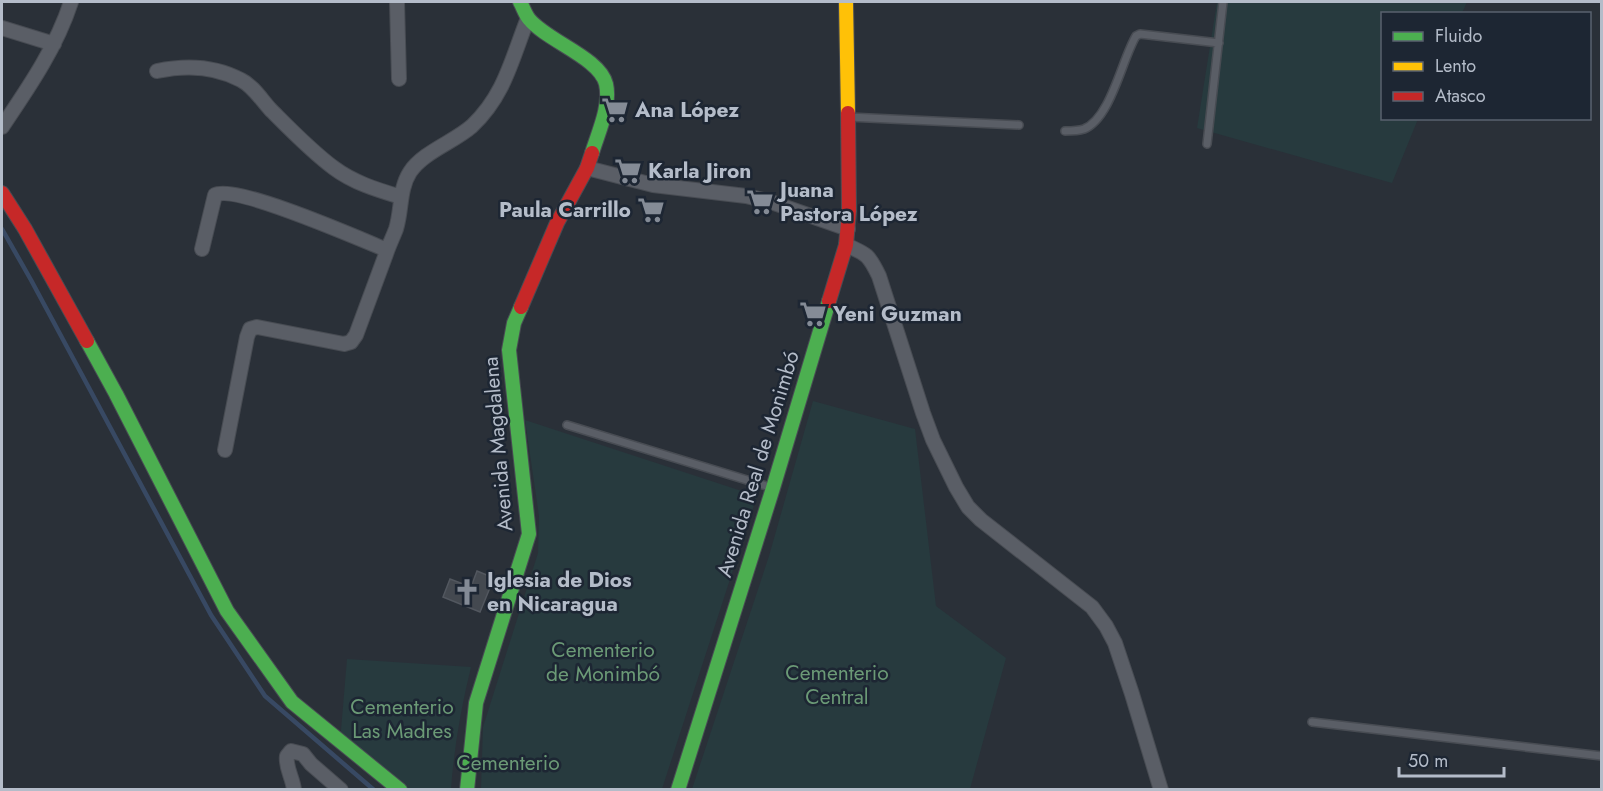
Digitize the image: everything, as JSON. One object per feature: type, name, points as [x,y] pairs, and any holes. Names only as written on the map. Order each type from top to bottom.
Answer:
[{"type":"street","points":[[2,128],[34,81],[54,44],[71,2]]},
{"type":"street","points":[[397,2],[399,79]]},
{"type":"street","name":"Avenida Magdalena","points":[[467,789],[476,703],[529,534],[509,350],[514,323],[557,223],[587,168],[606,106],[607,86],[603,75],[590,63],[544,33],[528,18],[520,2]]},
{"type":"street","name":"Avenida Real de Monimbó","points":[[678,789],[773,488],[846,245],[848,117],[846,2]]},
{"type":"street","points":[[225,450],[250,329],[257,327],[344,344],[351,342],[356,335],[400,214],[405,182],[412,169],[437,149],[461,135],[486,112],[509,74],[528,18]]},
{"type":"street","points":[[2,28],[54,44]]},
{"type":"street","points":[[156,71],[177,66],[219,70],[242,80],[287,126],[334,168],[354,181],[401,197]]},
{"type":"street","points":[[587,168],[653,185],[746,196],[771,202],[848,229]]},
{"type":"street","points":[[202,249],[215,195],[221,192],[305,217],[387,250]]},
{"type":"street","points":[[2,193],[25,229],[116,394],[227,611],[292,702],[400,789]]},
{"type":"street","points":[[846,245],[865,254],[873,263],[933,440],[968,507],[1002,538],[1092,607],[1106,626],[1115,643],[1129,684],[1161,789]]},
{"type":"street","points":[[294,789],[286,763],[287,756],[291,752],[303,754],[311,764],[341,789]]},
{"type":"lane","points":[[1207,144],[1223,2]]},
{"type":"lane","points":[[1065,131],[1083,129],[1103,111],[1136,36],[1140,34],[1219,43]]},
{"type":"lane","points":[[848,117],[1019,125]]},
{"type":"lane","points":[[567,425],[773,488]]},
{"type":"lane","points":[[1312,722],[1602,756]]},
{"type":"green space","points":[[1217,2],[1467,2],[1462,12],[1381,12],[1381,120],[1418,120],[1392,183],[1197,128]]},
{"type":"green space","name":"Cementerio Central","points":[[813,401],[915,429],[936,606],[1006,658],[970,789],[692,789],[769,556]]},
{"type":"green space","points":[[525,420],[757,496],[662,789],[481,789],[483,727],[538,553],[539,516]]},
{"type":"green space","name":"Cementerio Las Madres","points":[[347,659],[471,667],[458,728],[451,789],[403,789],[340,742]]},
{"type":"building","name":"Iglesia de Dios en Nicaragua","points":[[477,571],[494,578],[480,612],[443,597],[450,579],[471,587]]},
{"type":"waterway","points":[[2,229],[211,615],[265,696],[374,790]]},
{"type":"traffic: fast","points":[[520,2],[528,17],[537,27],[584,58],[602,75],[606,84],[607,101],[592,153]]},
{"type":"traffic: fast","points":[[678,790],[829,301]]},
{"type":"traffic: fast","points":[[467,790],[476,703],[529,534],[509,350],[514,323],[521,307]]},
{"type":"traffic: fast","points":[[87,341],[227,611],[292,702],[400,790]]},
{"type":"traffic: slow","points":[[846,2],[848,113]]},
{"type":"traffic: jam","points":[[829,301],[846,245],[849,211],[848,113]]},
{"type":"traffic: jam","points":[[521,307],[557,223],[587,168],[592,153]]},
{"type":"traffic: jam","points":[[2,193],[25,229],[87,341]]},
{"type":"place","name":"Ana López","points":[[615,110]]},
{"type":"place","name":"Karla Jiron","points":[[628,171]]},
{"type":"place","name":"Juana Pastora López","points":[[760,202]]},
{"type":"place","name":"Paula Carrillo","points":[[651,210]]},
{"type":"place","name":"Yeni Guzman","points":[[813,314]]},
{"type":"place","name":"Iglesia de Dios en Nicaragua","points":[[467,592]]},
{"type":"park label","name":"Cementerio de Monimbó","points":[[603,662]]},
{"type":"park label","name":"Cementerio","points":[[508,763]]}]
